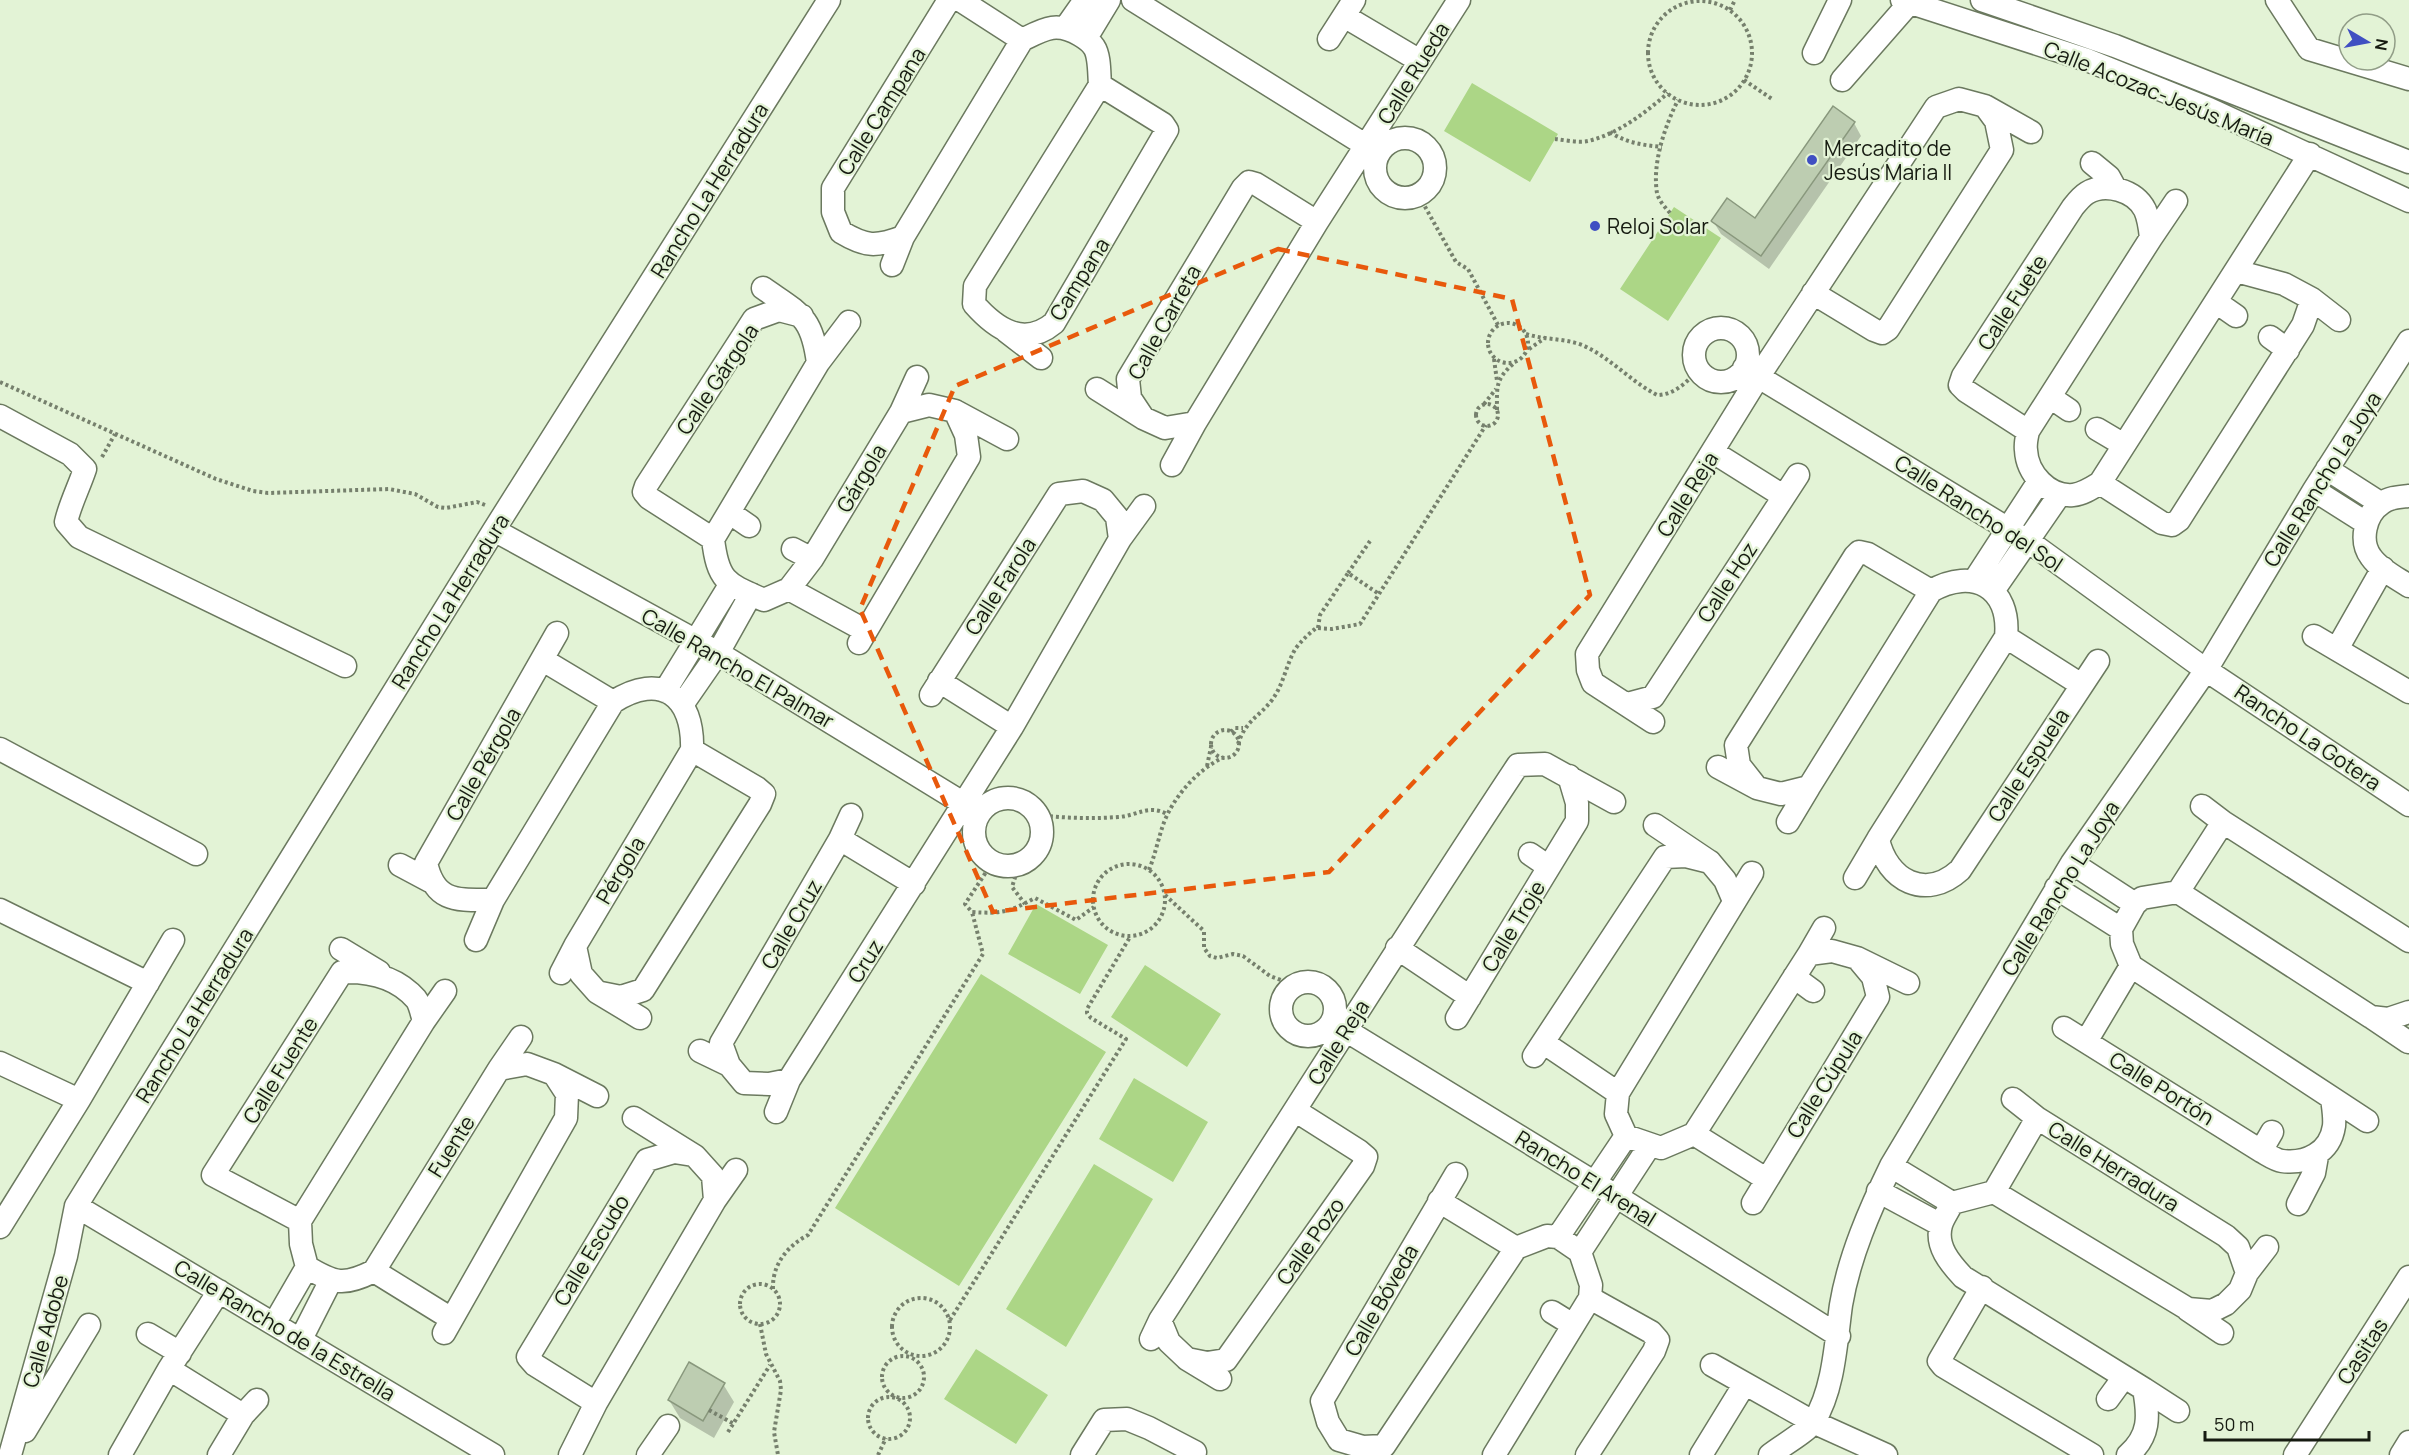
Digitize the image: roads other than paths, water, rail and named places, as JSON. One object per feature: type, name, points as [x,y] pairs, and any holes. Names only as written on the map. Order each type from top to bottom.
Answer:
[{"type":"street","name":"Rancho La Herradura","points":[[76,1206],[494,530],[829,0]]},
{"type":"street","name":"Calle Campana","points":[[903,237],[881,245],[866,244],[841,232],[833,212],[833,188],[949,0]]},
{"type":"street","points":[[960,0],[1022,40]]},
{"type":"street","points":[[1076,33],[1085,0]]},
{"type":"street","points":[[1076,33],[1109,0]]},
{"type":"street","points":[[1133,0],[1372,150]]},
{"type":"street","name":"Calle Rueda","points":[[1317,222],[1372,150],[1420,61],[1459,0]]},
{"type":"street","points":[[1814,53],[1840,0]]},
{"type":"street","name":"Calle Acozac-Jesús María","points":[[1982,0],[2115,46],[2409,162]]},
{"type":"street","points":[[2277,0],[2309,49],[2409,79]]},
{"type":"street","points":[[1842,80],[1908,1]]},
{"type":"street","name":"Calle Acozac-Jesús María","points":[[1908,1],[2087,60],[2209,109],[2409,201]]},
{"type":"street","points":[[1329,39],[1349,8],[1420,61]]},
{"type":"street","points":[[892,266],[903,237],[1022,40],[1044,29],[1076,33],[1095,47],[1100,85]]},
{"type":"street","name":"Campana","points":[[1100,85],[1163,124],[1167,130],[1054,323],[1041,334],[1024,334],[1005,330],[986,318],[974,304],[975,286],[1100,85]]},
{"type":"street","points":[[2209,109],[2220,87]]},
{"type":"street","name":"Calle Reja","points":[[1618,699],[1593,683],[1588,670],[1587,654],[1713,452],[1752,372],[1932,132],[1936,107],[1959,99],[1985,106],[2031,132]]},
{"type":"street","points":[[1813,293],[1874,330],[1882,333],[1888,329],[1984,161],[2002,150],[1996,121],[1985,106]]},
{"type":"street","points":[[1406,138],[1424,144],[1430,151],[1435,170],[1433,180],[1419,196],[1408,199],[1388,194],[1380,187],[1376,177],[1372,150],[1396,139],[1406,138]]},
{"type":"street","points":[[2092,164],[2144,208],[2150,224],[2050,397],[2028,430],[2026,450],[2032,471],[2050,488],[2074,495],[2087,491],[2100,483],[2310,154]]},
{"type":"street","name":"Calle Carreta","points":[[1143,418],[1130,398],[1128,379],[1243,188],[1249,182],[1317,222]]},
{"type":"street","name":"Calle Fuete","points":[[2028,430],[1966,391],[1960,385],[1963,376],[2073,225],[2073,207],[2086,194],[2100,188],[2124,192]]},
{"type":"street","points":[[2137,247],[2176,201]]},
{"type":"street","points":[[1172,465],[1317,222]]},
{"type":"street","points":[[2236,271],[2284,284],[2312,299],[2339,320]]},
{"type":"street","points":[[763,288],[803,316],[815,340],[818,363]]},
{"type":"street","points":[[2100,483],[2162,522],[2172,525],[2179,520],[2278,343],[2303,325],[2312,299]]},
{"type":"street","points":[[2216,302],[2236,316]]},
{"type":"street","name":"Calle Gárgola","points":[[713,539],[649,498],[644,492],[754,319],[779,310],[803,316]]},
{"type":"street","points":[[849,322],[818,363],[713,539],[722,575],[741,590],[764,600],[789,589],[863,637],[969,457],[966,435],[956,411]]},
{"type":"street","points":[[1718,327],[1736,332],[1743,339],[1752,372],[1719,382],[1704,376],[1698,370],[1693,352],[1696,343],[1709,330],[1718,327]]},
{"type":"street","points":[[1005,330],[1041,358]]},
{"type":"street","name":"Calle Rancho La Joya","points":[[1770,1455],[1813,1422],[1825,1394],[1839,1336],[1841,1304],[1853,1257],[1878,1191],[1891,1166],[2056,888],[2206,670],[2314,490],[2409,341]]},
{"type":"street","name":"Calle Rancho del Sol","points":[[1752,372],[2028,541],[2206,670]]},
{"type":"street","points":[[901,411],[917,377]]},
{"type":"street","points":[[1097,389],[1143,418],[1165,428],[1196,423]]},
{"type":"street","points":[[2050,397],[2069,410]]},
{"type":"street","points":[[901,411],[929,405],[956,411],[1006,439]]},
{"type":"street","name":"Gárgola","points":[[789,589],[803,554],[901,411]]},
{"type":"street","points":[[0,416],[70,454],[85,469],[79,488],[69,506],[66,522],[79,537],[345,666]]},
{"type":"street","points":[[2097,429],[2124,445]]},
{"type":"street","points":[[1713,452],[1783,496]]},
{"type":"street","points":[[2327,469],[2380,503]]},
{"type":"street","name":"Calle Hoz","points":[[1618,699],[1653,697],[1798,475]]},
{"type":"street","points":[[1983,585],[2008,529],[2050,488]]},
{"type":"street","points":[[1788,822],[1809,787],[1813,762],[1931,591],[1944,584],[1983,585],[2028,541],[2050,488]]},
{"type":"street","points":[[2314,490],[2366,523]]},
{"type":"street","name":"Calle Farola","points":[[1012,727],[935,688],[1031,552],[1059,494],[1083,491],[1103,500],[1117,517],[1120,539]]},
{"type":"street","points":[[2409,496],[2393,497],[2380,503],[2366,523],[2364,541],[2371,558],[2409,586]]},
{"type":"street","points":[[972,808],[1008,797],[1020,800],[1038,815],[1042,826],[1039,848],[1033,856],[1019,865],[1003,867],[992,863],[977,849],[972,808],[1084,585],[1144,506]]},
{"type":"street","points":[[730,513],[749,526]]},
{"type":"street","name":"Calle Rancho El Palmar","points":[[494,530],[718,653],[972,808]]},
{"type":"street","points":[[1757,788],[1739,765],[1736,745],[1756,727],[1855,556],[1859,552],[1868,554],[1931,591]]},
{"type":"street","points":[[2337,649],[2383,568]]},
{"type":"street","points":[[1855,878],[1878,839],[1903,817],[2006,637],[2008,623],[2005,609],[1983,585]]},
{"type":"street","points":[[674,697],[696,641],[741,590]]},
{"type":"street","points":[[674,697],[718,653],[741,590]]},
{"type":"street","name":"Calle Pérgola","points":[[430,881],[426,863],[557,633]]},
{"type":"street","points":[[2314,636],[2409,692]]},
{"type":"street","name":"Calle Espuela","points":[[1878,839],[1887,863],[1895,874],[1905,880],[1929,886],[1944,882],[1960,870],[1961,854],[2080,684],[2006,637]]},
{"type":"street","points":[[543,660],[613,702]]},
{"type":"street","points":[[2080,684],[2098,661]]},
{"type":"street","name":"Rancho La Gotera","points":[[2206,670],[2409,805]]},
{"type":"street","points":[[476,940],[493,900],[613,702],[627,693],[644,688],[674,697],[690,719],[692,750],[764,794],[760,804],[643,990],[621,997],[597,992]]},
{"type":"street","points":[[1618,699],[1653,722]]},
{"type":"street","points":[[0,749],[196,854]]},
{"type":"street","name":"Pérgola","points":[[575,946],[692,750]]},
{"type":"street","name":"Calle Reja","points":[[1187,1359],[1155,1330],[1296,1111],[1339,1026],[1491,823],[1518,765],[1545,764],[1569,776]]},
{"type":"street","points":[[1718,766],[1757,788],[1781,794],[1809,787]]},
{"type":"street","points":[[1569,776],[1614,802]]},
{"type":"street","name":"Calle Troje","points":[[1397,948],[1470,997],[1577,820],[1577,803],[1569,776]]},
{"type":"street","points":[[2202,806],[2397,939]]},
{"type":"street","name":"Cruz","points":[[789,1080],[914,884],[972,808]]},
{"type":"street","points":[[851,815],[840,839],[914,884]]},
{"type":"street","points":[[2178,892],[2223,822]]},
{"type":"street","points":[[1655,825],[1710,862],[1725,879],[1734,901]]},
{"type":"street","name":"Calle Cruz","points":[[729,1065],[721,1043],[840,839]]},
{"type":"street","points":[[1530,854],[1549,867]]},
{"type":"street","points":[[1618,1094],[1539,1050],[1654,888],[1665,857],[1686,856],[1710,862]]},
{"type":"street","points":[[2072,863],[2135,904]]},
{"type":"street","points":[[400,865],[430,881],[441,894],[464,900],[493,900]]},
{"type":"street","points":[[1694,1134],[1661,1148],[1638,1140],[1617,1114],[1618,1094],[1648,1064],[1712,924],[1734,901],[1752,873]]},
{"type":"street","points":[[2056,888],[2121,929]]},
{"type":"street","points":[[2367,1121],[2332,1098],[2301,1085],[2131,966],[2122,944],[2121,929],[2135,904],[2142,898],[2178,892],[2355,993],[2372,1017],[2408,1042]]},
{"type":"street","points":[[0,910],[148,983]]},
{"type":"street","points":[[1694,1134],[1705,1097],[1794,977],[1824,928]]},
{"type":"street","points":[[1,1223],[79,1100],[173,940]]},
{"type":"street","points":[[561,973],[575,946]]},
{"type":"street","points":[[575,946],[581,974],[597,992],[640,1018]]},
{"type":"street","points":[[341,949],[390,979]]},
{"type":"street","points":[[1809,954],[1832,951],[1857,958],[1908,983]]},
{"type":"street","name":"Calle Cúpula","points":[[1753,1203],[1856,1016],[1878,997],[1873,977],[1857,958]]},
{"type":"street","name":"Calle Portón","points":[[2131,966],[2087,1040],[2266,1141],[2280,1161],[2301,1161],[2317,1156]]},
{"type":"street","name":"Calle Fuente","points":[[300,1221],[213,1175],[342,972],[364,971],[390,979],[417,1000],[424,1021]]},
{"type":"street","points":[[1794,977],[1813,991]]},
{"type":"street","points":[[1311,982],[1327,989],[1335,1004],[1339,1026],[1318,1035],[1300,1036],[1292,1031],[1285,1024],[1281,1007],[1287,991],[1294,986],[1311,982]]},
{"type":"street","points":[[301,1339],[319,1275],[301,1244],[300,1221],[445,991]]},
{"type":"street","points":[[1457,1018],[1470,997]]},
{"type":"street","points":[[2372,1017],[2388,1019],[2409,1012]]},
{"type":"street","name":"Rancho El Arenal","points":[[1339,1026],[1617,1196],[1839,1336]]},
{"type":"street","points":[[2064,1028],[2087,1040]]},
{"type":"street","points":[[499,1069],[521,1037]]},
{"type":"street","points":[[700,1052],[729,1065],[744,1083],[769,1084],[789,1080]]},
{"type":"street","points":[[0,1063],[79,1100]]},
{"type":"street","points":[[499,1069],[527,1064],[554,1074],[597,1096]]},
{"type":"street","name":"Fuente","points":[[374,1271],[499,1069]]},
{"type":"street","points":[[319,1275],[359,1279],[374,1271],[447,1325],[566,1118],[567,1094],[554,1074]]},
{"type":"street","points":[[776,1112],[789,1080]]},
{"type":"street","points":[[2298,1204],[2314,1173],[2317,1156],[2326,1146],[2334,1127],[2332,1098]]},
{"type":"street","points":[[2013,1099],[2037,1118]]},
{"type":"street","name":"Calle Pozo","points":[[1187,1359],[1206,1364],[1226,1360],[1363,1167],[1366,1157],[1296,1111]]},
{"type":"street","points":[[634,1118],[695,1156],[712,1176],[715,1200]]},
{"type":"street","name":"Calle Herradura","points":[[1994,1192],[2037,1118],[2205,1233],[2238,1247],[2247,1273]]},
{"type":"street","points":[[1694,1134],[1766,1179]]},
{"type":"street","points":[[1558,1237],[1595,1183],[1638,1140]]},
{"type":"street","points":[[1580,1252],[1617,1196],[1638,1140]]},
{"type":"street","name":"Calle Escudo","points":[[596,1403],[535,1365],[528,1357],[647,1160],[674,1152],[695,1156]]},
{"type":"street","points":[[1891,1166],[1952,1203],[1994,1192],[2172,1289],[2188,1309],[2222,1333]]},
{"type":"street","points":[[570,1455],[596,1403],[715,1200],[736,1170]]},
{"type":"street","points":[[1456,1174],[1439,1201],[1516,1248],[1547,1236],[1558,1237],[1580,1252],[1591,1285],[1590,1298],[1494,1455]]},
{"type":"street","points":[[1878,1191],[1941,1226]]},
{"type":"street","name":"Calle Bóveda","points":[[1439,1201],[1322,1401],[1328,1422],[1339,1440],[1382,1450],[1504,1284],[1516,1248]]},
{"type":"street","points":[[1952,1203],[1941,1226],[1941,1247],[1950,1263],[1963,1277],[2178,1411]]},
{"type":"street","name":"Calle Rancho de la Estrella","points":[[76,1206],[301,1339],[467,1448],[493,1455]]},
{"type":"street","name":"Calle Adobe","points":[[10,1455],[66,1256],[76,1206]]},
{"type":"street","points":[[2188,1309],[2212,1311],[2226,1304],[2240,1290],[2247,1273],[2267,1247]]},
{"type":"street","points":[[274,1324],[319,1275]]},
{"type":"street","name":"Casitas","points":[[2295,1455],[2409,1277]]},
{"type":"street","points":[[1982,1287],[1939,1361],[2087,1445]]},
{"type":"street","points":[[120,1455],[219,1291]]},
{"type":"street","points":[[1587,1455],[1654,1351],[1658,1340],[1651,1332],[1590,1298]]},
{"type":"street","points":[[1552,1312],[1573,1325]]},
{"type":"street","name":"Calle Adobe","points":[[10,1455],[89,1325]]},
{"type":"street","points":[[148,1334],[175,1361],[250,1408],[219,1455]]},
{"type":"street","points":[[1187,1359],[1220,1379]]},
{"type":"street","points":[[1712,1365],[1813,1422],[1886,1455]]},
{"type":"street","points":[[2108,1399],[2124,1377]]},
{"type":"street","points":[[1701,1455],[1744,1384]]},
{"type":"street","points":[[2128,1455],[2141,1442],[2146,1426],[2148,1409],[2144,1389]]},
{"type":"street","points":[[1082,1455],[1104,1420],[1127,1419],[1195,1452]]},
{"type":"street","points":[[648,1455],[668,1426]]},
{"type":"street","points":[[1149,1428],[1162,1455]]},
{"type":"street","points":[[2401,1455],[2409,1442]]},
{"type":"place","name":"Mercadito de Jesús Maria II","points":[[1812,160]]},
{"type":"place","name":"Reloj Solar","points":[[1595,226]]}]
